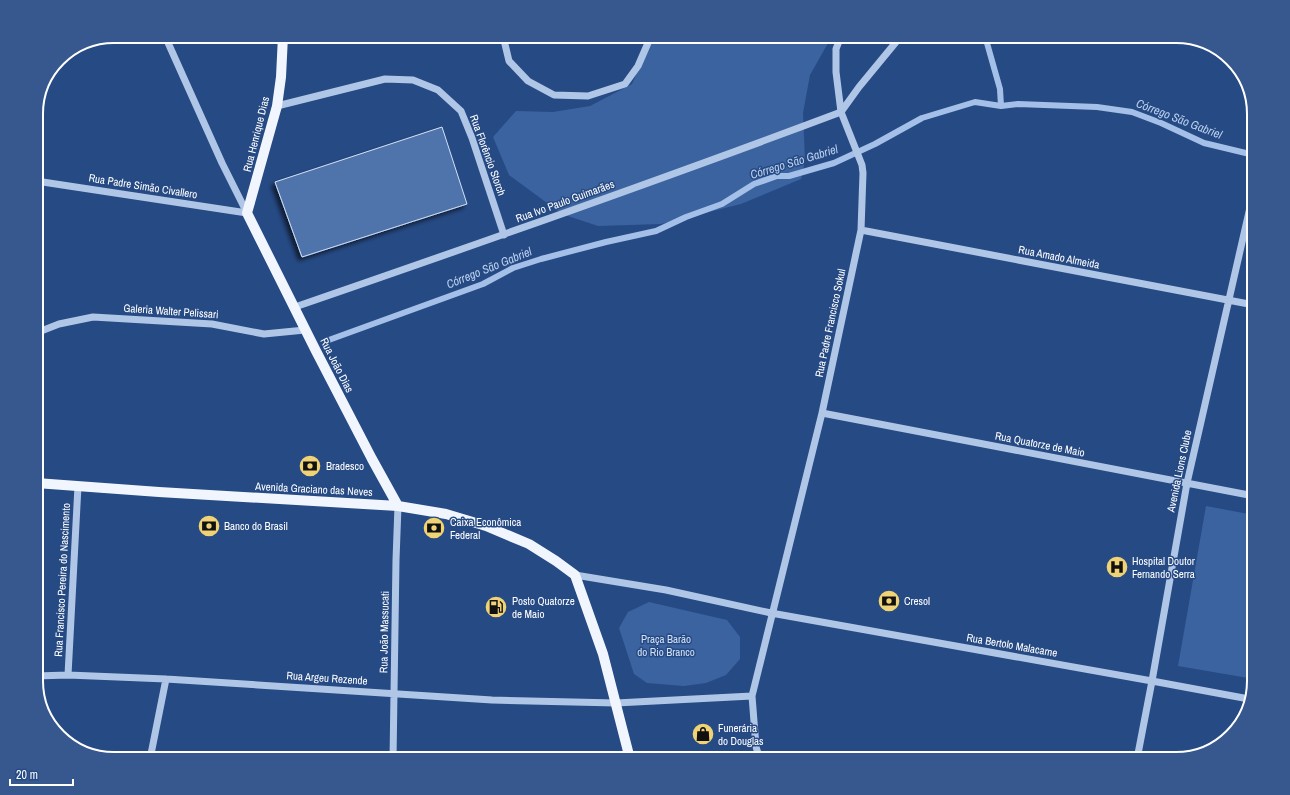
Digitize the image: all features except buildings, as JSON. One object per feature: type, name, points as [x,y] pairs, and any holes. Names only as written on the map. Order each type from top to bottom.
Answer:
[{"type":"main road","name":"Rua Henrique Dias","points":[[247,213],[277,106],[281,77],[283,43]]},
{"type":"main road","name":"Rua João Dias","points":[[247,213],[305,330],[398,506]]},
{"type":"main road","name":"Avenida Graciano das Neves","points":[[43,484],[398,506],[446,514],[486,526],[529,544],[575,575]]},
{"type":"main road","points":[[575,575],[603,654],[628,752]]},
{"type":"street","points":[[169,43],[222,163],[247,213]]},
{"type":"street","points":[[505,43],[509,62],[528,81],[554,95],[588,96],[625,84],[638,66],[648,43]]},
{"type":"street","name":"Rua Padre Francisco Sokul","points":[[771,613],[822,413],[861,230],[863,173],[862,165],[841,112],[836,64],[836,49],[838,43]]},
{"type":"street","points":[[841,112],[859,87],[895,43]]},
{"type":"street","name":"Rua Florêncio Storch","points":[[277,106],[385,79],[413,80],[438,90],[461,111],[472,138],[504,235]]},
{"type":"street","name":"Rua Ivo Paulo Guimarães","points":[[295,308],[504,235],[768,140],[841,112]]},
{"type":"street","name":"Rua Padre Simão Civallero","points":[[43,182],[247,213]]},
{"type":"street","name":"Avenida Lions Clube","points":[[1138,752],[1187,483],[1247,221]]},
{"type":"street","name":"Rua Amado Almeida","points":[[861,230],[1247,304]]},
{"type":"street","name":"Galeria Walter Pelissari","points":[[43,330],[59,324],[93,317],[212,324],[264,334],[305,330]]},
{"type":"street","name":"Rua Quatorze de Maio","points":[[822,413],[1247,495]]},
{"type":"street","name":"Rua Francisco Pereira do Nascimento","points":[[68,675],[78,486]]},
{"type":"street","name":"Rua João Massucati","points":[[393,752],[398,506]]},
{"type":"street","points":[[575,575],[666,590],[771,613],[752,696],[758,752]]},
{"type":"street","name":"Rua Bertolo Malacarne","points":[[771,613],[1245,698]]},
{"type":"street","name":"Rua Argeu Rezende","points":[[43,676],[68,675],[166,679],[492,700],[616,703]]},
{"type":"street","points":[[151,752],[166,679]]},
{"type":"street","points":[[616,703],[752,696]]},
{"type":"green space","points":[[652,43],[828,43],[810,75],[803,113],[805,161],[801,179],[741,204],[661,224],[598,226],[562,214],[509,175],[493,137],[516,111],[553,112],[590,106],[632,84]]},
{"type":"green space","points":[[1206,506],[1247,514],[1247,678],[1178,666]]},
{"type":"green space","name":"Praça Barão do Rio Branco","points":[[649,602],[727,620],[740,637],[740,659],[726,675],[706,683],[684,686],[647,683],[634,674],[619,628],[628,612]]},
{"type":"waterway","points":[[987,43],[1000,89],[1001,106]]},
{"type":"waterway","name":"Córrego São Gabriel","points":[[326,341],[483,284],[513,268],[606,242],[656,231],[686,217],[722,204],[754,184],[777,176],[789,176],[834,163],[875,144],[922,118],[975,102],[1001,106],[1018,104],[1097,107],[1132,112],[1161,123],[1204,143],[1247,153]]},
{"type":"place","name":"Bradesco","points":[[310,466]]},
{"type":"place","name":"Banco do Brasil","points":[[209,526]]},
{"type":"place","name":"Caixa Econômica Federal","points":[[434,528]]},
{"type":"place","name":"Hospital Doutor Fernando Serra","points":[[1117,567]]},
{"type":"place","name":"Cresol","points":[[889,601]]},
{"type":"place","name":"Posto Quatorze de Maio","points":[[496,607]]},
{"type":"place","name":"Funerária do Douglas","points":[[703,734]]}]
